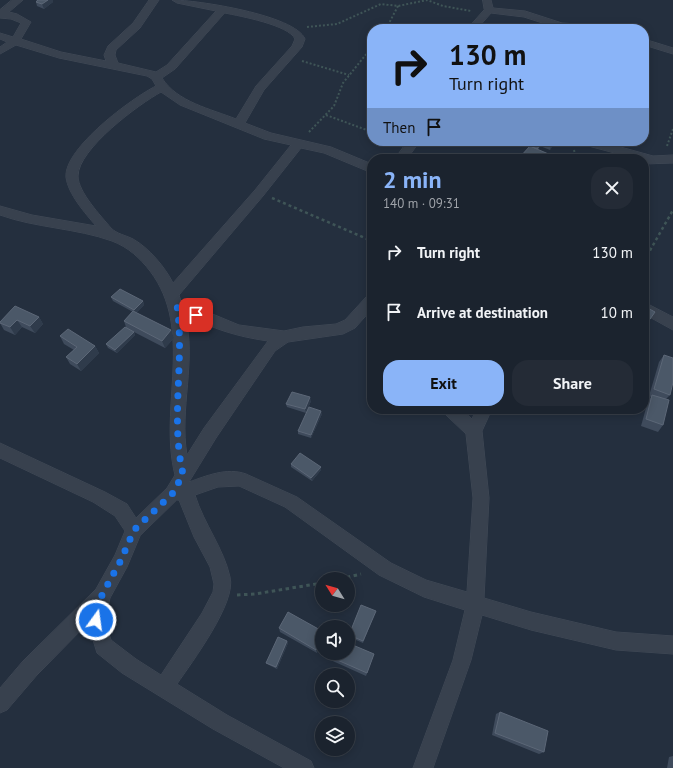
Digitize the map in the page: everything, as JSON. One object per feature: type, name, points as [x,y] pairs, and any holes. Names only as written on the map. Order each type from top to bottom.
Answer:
[{"type":"street","points":[[1,14],[18,0]]},
{"type":"street","points":[[113,65],[109,55],[110,51],[114,45],[125,38],[137,25],[152,6],[154,0]]},
{"type":"street","points":[[177,0],[222,10],[289,28],[298,34],[300,39],[297,47],[260,88],[239,123]]},
{"type":"street","points":[[475,24],[486,8],[504,0]]},
{"type":"street","points":[[486,8],[525,14],[555,24]]},
{"type":"street","points":[[111,236],[94,217],[73,183],[73,168],[79,155],[99,133],[147,95],[222,10]]},
{"type":"street","points":[[0,51],[16,41],[23,32],[26,22],[14,16],[1,14]]},
{"type":"street","points":[[0,36],[59,55],[141,70],[159,82],[184,103],[239,123],[268,136],[327,150],[367,167]]},
{"type":"street","points":[[649,44],[673,51]]},
{"type":"street","points":[[175,299],[299,143]]},
{"type":"street","points":[[601,146],[627,154]]},
{"type":"street","points":[[649,160],[668,159]]},
{"type":"street","points":[[0,210],[15,217],[111,236],[130,244],[141,252],[159,271],[175,299],[181,329],[177,427],[181,486],[191,512],[221,574],[223,586],[221,596],[164,687]]},
{"type":"street","points":[[175,299],[216,324],[239,331],[284,337],[303,333],[338,330],[350,324],[367,305]]},
{"type":"street","points":[[649,310],[673,324]]},
{"type":"street","points":[[284,337],[270,347],[181,486],[134,530],[121,560],[102,595],[96,620],[104,646],[129,666],[220,722],[304,768]]},
{"type":"street","points":[[455,414],[474,431]]},
{"type":"street","points":[[423,768],[462,660],[476,604],[480,498],[474,431],[481,414]]},
{"type":"street","points":[[0,450],[99,497],[121,510],[134,530]]},
{"type":"street","points":[[181,486],[218,480],[240,479],[291,502],[397,576],[424,588],[531,621],[616,641],[673,646]]},
{"type":"street","points":[[0,703],[30,668],[102,595]]},
{"type":"path","points":[[289,28],[337,24],[381,4],[398,6],[427,0],[443,6],[486,8]]},
{"type":"path","points":[[389,24],[398,6]]},
{"type":"path","points":[[299,143],[326,115],[338,99],[340,89],[349,75],[367,53]]},
{"type":"path","points":[[290,56],[349,75]]},
{"type":"path","points":[[326,115],[367,130]]},
{"type":"path","points":[[668,159],[673,129]]},
{"type":"path","points":[[259,193],[367,239]]},
{"type":"path","points":[[649,251],[673,210]]},
{"type":"path","points":[[221,596],[255,594],[315,584]]},
{"type":"building","points":[[38,0],[48,0],[42,4],[36,2]]},
{"type":"building","points":[[530,146],[539,146],[537,149]]},
{"type":"building","points":[[530,146],[548,154],[523,154]]},
{"type":"building","points":[[120,289],[143,301],[134,310],[111,297]]},
{"type":"building","points":[[15,306],[39,317],[30,326],[17,320],[10,327],[0,323]]},
{"type":"building","points":[[649,309],[655,312],[649,318]]},
{"type":"building","points":[[133,311],[171,330],[162,341],[124,321]]},
{"type":"building","points":[[125,327],[134,332],[115,350],[106,344]]},
{"type":"building","points":[[68,329],[95,346],[77,364],[66,357],[77,347],[60,336]]},
{"type":"building","points":[[664,355],[673,358],[673,382],[670,395],[654,389]]},
{"type":"building","points":[[292,392],[310,397],[305,409],[286,404]]},
{"type":"building","points":[[652,395],[669,400],[663,425],[646,419],[647,414],[649,414]]},
{"type":"building","points":[[309,407],[321,411],[311,435],[298,431]]},
{"type":"building","points":[[300,453],[321,467],[311,478],[291,464]]},
{"type":"building","points":[[361,605],[376,611],[363,641],[355,638],[355,620]]},
{"type":"building","points":[[288,612],[315,627],[315,649],[279,628]]},
{"type":"building","points":[[278,637],[287,641],[276,667],[266,663]]},
{"type":"building","points":[[355,646],[374,654],[367,673],[337,660],[355,660]]},
{"type":"building","points":[[500,712],[548,731],[544,752],[495,733]]},
{"type":"route","points":[[96,620],[102,595],[121,560],[134,530],[173,493],[183,474],[178,452],[177,427],[181,329],[177,305],[196,315]]}]
